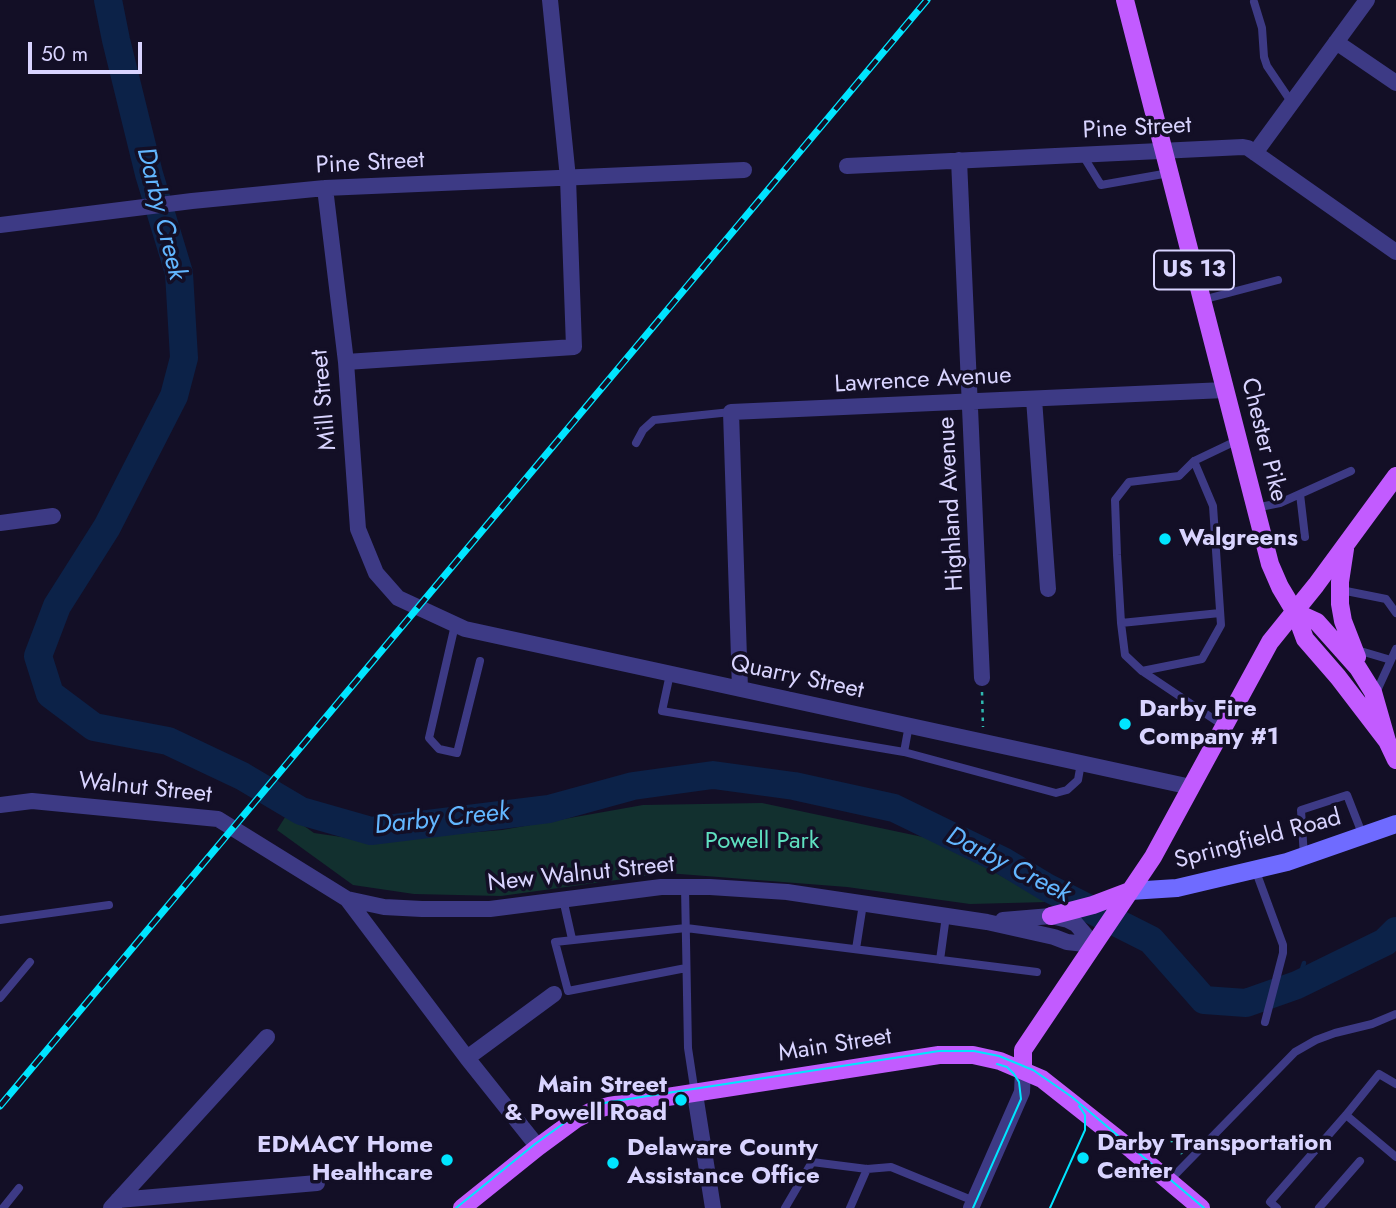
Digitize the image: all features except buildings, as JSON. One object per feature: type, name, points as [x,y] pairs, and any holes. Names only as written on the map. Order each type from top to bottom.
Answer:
[{"type":"main road","name":"Chester Pike","points":[[1125,0],[1266,553],[1294,612]]},
{"type":"main road","points":[[1023,1070],[1023,1050],[1153,857],[1270,642],[1396,476]]},
{"type":"main road","points":[[1346,544],[1339,604],[1366,680]]},
{"type":"main road","name":"US 13","points":[[1294,612],[1317,622],[1350,657],[1366,680],[1393,749]]},
{"type":"main road","name":"US 13","points":[[1294,612],[1305,639],[1393,749]]},
{"type":"main road","points":[[1051,916],[1130,891]]},
{"type":"main road","name":"Main Street","points":[[462,1208],[538,1147],[576,1119],[594,1110],[939,1055],[973,1055],[1000,1061],[1042,1079],[1201,1208]]},
{"type":"street","points":[[346,362],[574,347],[568,178],[550,0]]},
{"type":"street","points":[[1255,153],[1367,0]]},
{"type":"street","points":[[1336,42],[1396,83]]},
{"type":"street","name":"Pine Street","points":[[847,166],[1243,147],[1396,252]]},
{"type":"street","name":"Highland Avenue","points":[[959,160],[982,685]]},
{"type":"street","name":"Pine Street","points":[[0,225],[192,201],[325,188],[744,170]]},
{"type":"street","name":"Mill Street","points":[[325,188],[346,362],[358,528],[376,573],[398,598]]},
{"type":"street","name":"Lawrence Avenue","points":[[731,412],[1225,390]]},
{"type":"street","points":[[1034,399],[1048,589]]},
{"type":"street","points":[[731,412],[740,689]]},
{"type":"street","points":[[0,523],[53,516]]},
{"type":"street","name":"Quarry Street","points":[[398,598],[465,629],[1191,787]]},
{"type":"street","name":"Walnut Street","points":[[0,805],[32,801],[218,819],[347,899]]},
{"type":"street","name":"Springfield Road","points":[[1130,891],[1177,888],[1304,857],[1396,824]]},
{"type":"street","name":"New Walnut Street","points":[[347,899],[384,907],[490,909],[661,887],[788,892],[987,922],[1067,942],[1094,945]]},
{"type":"street","points":[[347,899],[538,1147]]},
{"type":"street","points":[[1051,916],[1076,924],[1094,945]]},
{"type":"street","name":"New Walnut Street","points":[[987,922],[1051,916]]},
{"type":"street","points":[[467,1058],[561,992]]},
{"type":"street","points":[[114,1204],[267,1037]]},
{"type":"street","points":[[972,1205],[1022,1092],[1023,1070]]},
{"type":"street","points":[[695,1094],[713,1208]]},
{"type":"street","points":[[114,1204],[317,1183]]},
{"type":"lane","points":[[1254,2],[1262,28],[1267,66],[1292,103]]},
{"type":"lane","points":[[1082,154],[1101,185],[1170,173]]},
{"type":"lane","points":[[1202,300],[1278,280]]},
{"type":"lane","name":"Lawrence Avenue","points":[[636,443],[643,430],[654,420],[731,412]]},
{"type":"lane","points":[[1224,726],[1142,671],[1125,655],[1116,555],[1115,500],[1129,482],[1179,475],[1194,461],[1238,440]]},
{"type":"lane","points":[[1142,671],[1202,659],[1221,625],[1213,506],[1194,461]]},
{"type":"lane","points":[[1255,508],[1280,503],[1351,471]]},
{"type":"lane","points":[[1300,494],[1305,537]]},
{"type":"lane","points":[[1339,589],[1386,599],[1396,613]]},
{"type":"lane","points":[[1121,623],[1220,613]]},
{"type":"lane","points":[[455,625],[429,738],[439,749],[457,753],[480,661]]},
{"type":"lane","points":[[1354,649],[1391,660]]},
{"type":"lane","points":[[1374,698],[1396,649]]},
{"type":"lane","points":[[670,674],[663,711],[904,752],[1056,793],[1067,790],[1078,780],[1081,763]]},
{"type":"lane","points":[[904,752],[909,725]]},
{"type":"lane","points":[[1304,857],[1301,810],[1348,795],[1363,836]]},
{"type":"lane","points":[[1255,869],[1281,937],[1283,953],[1265,1022]]},
{"type":"lane","points":[[685,887],[688,1048],[695,1094]]},
{"type":"lane","points":[[563,899],[572,939]]},
{"type":"lane","points":[[856,949],[863,904]]},
{"type":"lane","points":[[0,920],[109,905]]},
{"type":"lane","points":[[940,960],[946,916]]},
{"type":"lane","points":[[686,968],[561,992],[555,943],[685,928],[1037,972]]},
{"type":"lane","points":[[0,998],[30,962]]},
{"type":"lane","points":[[1169,1181],[1295,1052],[1316,1040],[1396,1014]]},
{"type":"lane","points":[[1276,1208],[1270,1202],[1379,1074],[1396,1084]]},
{"type":"lane","points":[[1346,1115],[1396,1157]]},
{"type":"lane","points":[[1319,1208],[1360,1161]]},
{"type":"lane","points":[[785,1208],[812,1162],[867,1169],[891,1167],[972,1205]]},
{"type":"lane","points":[[850,1208],[867,1169]]},
{"type":"lane","points":[[3,1208],[19,1188]]},
{"type":"path","points":[[982,685],[984,741]]},
{"type":"path","points":[[1150,1165],[1162,1145],[1169,1141],[1175,1143],[1187,1163]]},
{"type":"green space","name":"Powell Park","points":[[762,803],[937,840],[1048,902],[970,904],[847,887],[667,873],[501,896],[414,894],[353,885],[277,830],[287,814],[314,833],[369,841],[502,830],[643,805]]},
{"type":"waterway","name":"Darby Creek","points":[[108,0],[149,174],[179,273],[184,358],[174,396],[107,527],[57,606],[38,656],[50,694],[94,727],[168,741],[242,776],[301,811],[371,831],[549,809],[633,786],[713,775],[794,786],[894,808],[1003,861],[1046,887],[1151,940],[1204,1000],[1246,1003],[1297,985],[1385,942],[1396,931]]},
{"type":"waterway","points":[[1297,985],[1304,963]]},
{"type":"tram line","points":[[456,1208],[535,1144],[592,1106],[939,1051],[974,1051],[999,1056],[1033,1070],[1072,1097],[1204,1208]]},
{"type":"tram line","points":[[973,1208],[1021,1099],[1019,1082],[1014,1074],[1007,1067],[997,1064]]},
{"type":"tram line","points":[[1050,1208],[1085,1130],[1085,1115],[1079,1106]]},
{"type":"railway","points":[[0,1106],[927,0]]},
{"type":"place","name":"Walgreens","points":[[1165,539]]},
{"type":"place","name":"Darby Fire Company #1","points":[[1125,724]]},
{"type":"place","name":"Main Street & Powell Road","points":[[681,1100]]},
{"type":"place","name":"Darby Transportation Center","points":[[1083,1158]]},
{"type":"place","name":"EDMACY Home Healthcare","points":[[447,1160]]},
{"type":"place","name":"Delaware County Assistance Office","points":[[613,1163]]}]
